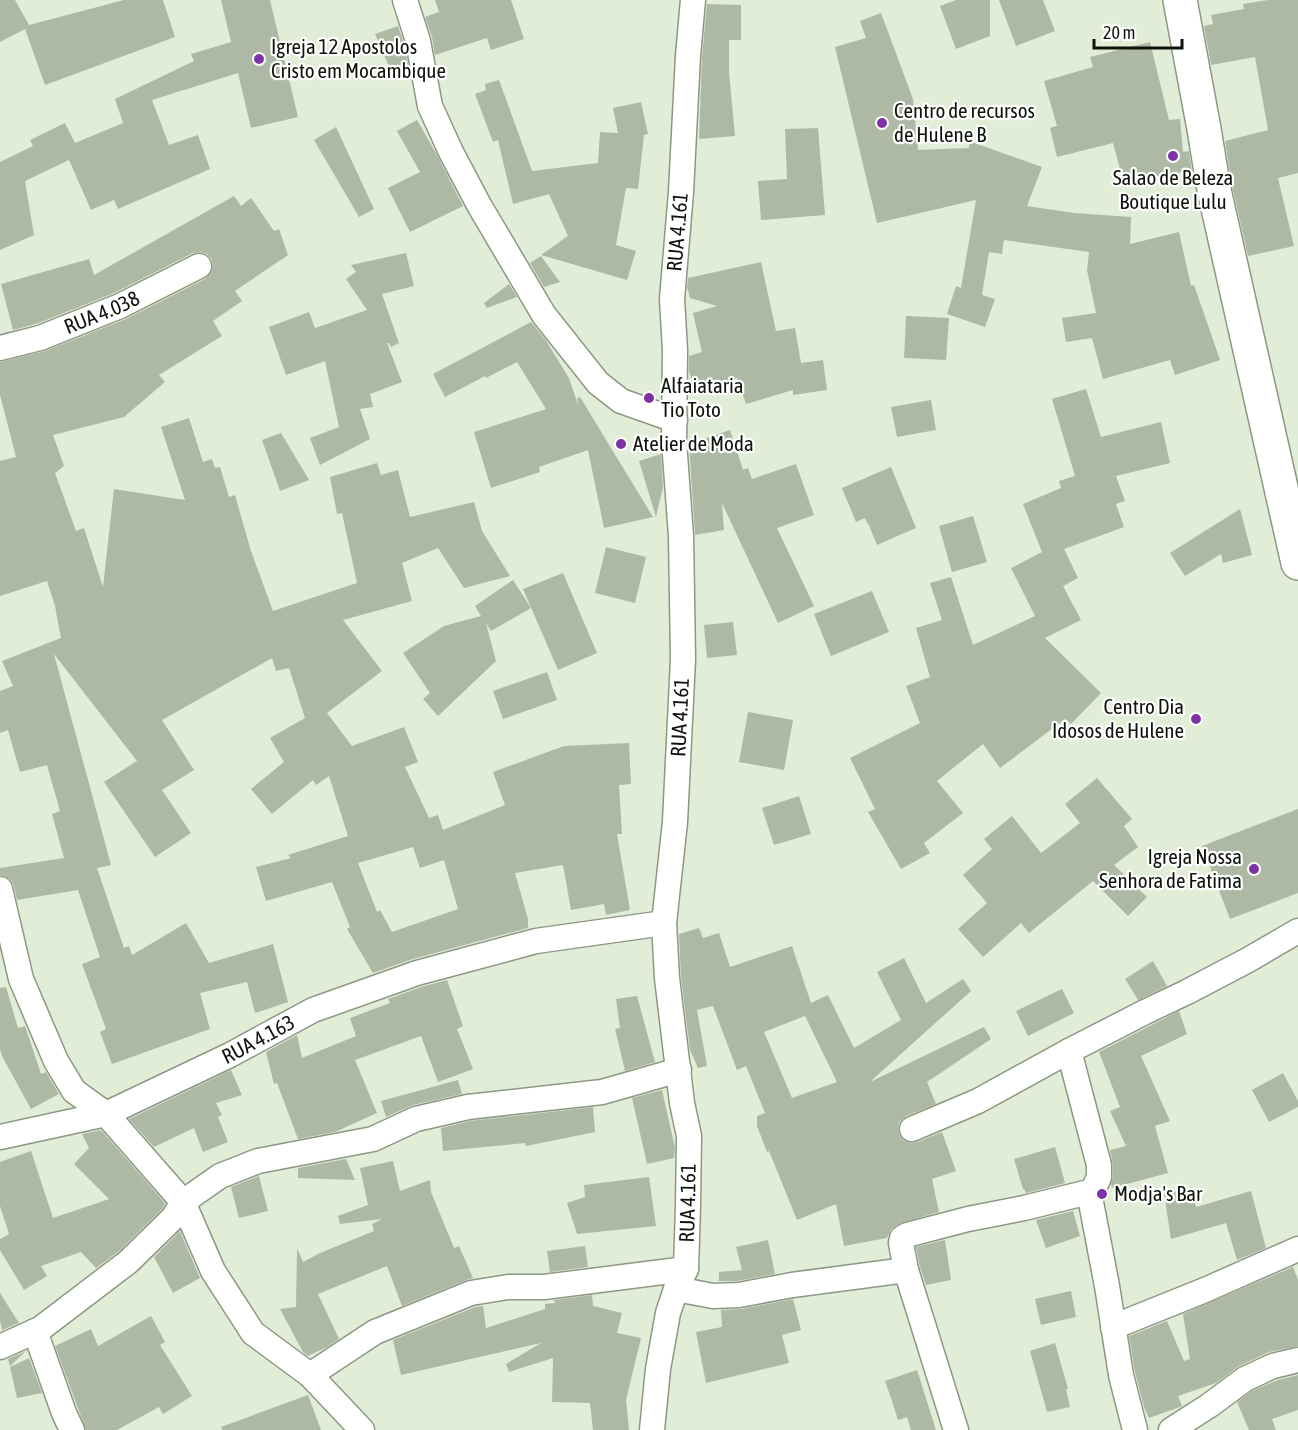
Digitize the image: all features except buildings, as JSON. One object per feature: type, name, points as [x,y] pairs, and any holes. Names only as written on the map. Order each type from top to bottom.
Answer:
[{"type":"street","points":[[405,0],[418,41],[430,106],[479,205],[544,315],[597,383],[621,400],[675,420]]},
{"type":"street","name":"RUA 4.161","points":[[652,1430],[658,1369],[668,1313],[681,1279],[688,1136],[667,978],[664,922],[675,822],[683,659],[681,536],[674,441],[675,350],[672,299],[693,0]]},
{"type":"street","points":[[1180,0],[1214,190],[1298,563]]},
{"type":"street","name":"RUA 4.038","points":[[0,348],[40,338],[120,306],[199,266]]},
{"type":"street","points":[[0,889],[21,979],[56,1061],[75,1091],[106,1114],[183,1202],[213,1270],[253,1333],[310,1375],[362,1430]]},
{"type":"street","name":"RUA 4.163","points":[[0,1137],[106,1114],[230,1055],[314,1010],[406,977],[536,941],[664,922]]},
{"type":"street","points":[[912,1129],[978,1101],[1069,1051],[1248,960],[1298,931]]},
{"type":"street","points":[[1069,1051],[1099,1165],[1099,1177],[1090,1197],[1121,1375],[1135,1430]]},
{"type":"street","points":[[0,1347],[48,1323],[128,1262],[173,1218],[183,1202],[220,1176],[258,1161],[373,1139],[416,1119],[468,1107],[602,1092],[679,1070]]},
{"type":"street","points":[[956,1430],[906,1270],[902,1238],[968,1219],[1093,1191]]},
{"type":"street","points":[[1113,1327],[1298,1249]]},
{"type":"street","points":[[310,1375],[375,1332],[471,1293],[508,1287],[681,1279],[713,1296],[739,1295],[804,1283],[906,1270]]},
{"type":"street","points":[[35,1331],[61,1406],[72,1430]]},
{"type":"street","points":[[1171,1430],[1245,1379],[1273,1366],[1298,1360]]},
{"type":"place","name":"Igreja 12 Apostolos Cristo em Mocambique","points":[[259,59]]},
{"type":"place","name":"Centro de recursos de Hulene B","points":[[882,123]]},
{"type":"place","name":"Salao de Beleza Boutique Lulu","points":[[1173,156]]},
{"type":"place","name":"Alfaiataria Tio Toto","points":[[649,398]]},
{"type":"place","name":"Atelier de Moda","points":[[621,444]]},
{"type":"place","name":"Centro Dia Idosos de Hulene","points":[[1196,719]]},
{"type":"place","name":"Igreja Nossa Senhora de Fatima","points":[[1254,869]]},
{"type":"place","name":"Modja's Bar","points":[[1102,1194]]}]
